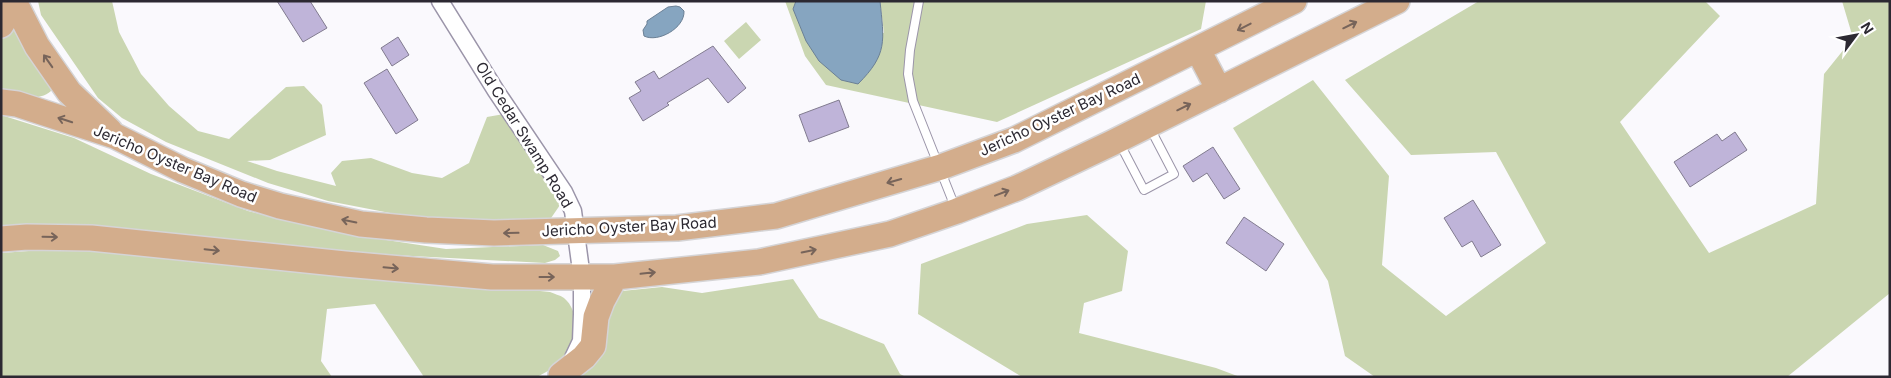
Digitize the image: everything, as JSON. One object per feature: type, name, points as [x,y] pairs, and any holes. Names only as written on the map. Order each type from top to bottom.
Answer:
[{"type":"main road","name":"Jericho Oyster Bay Road","points":[[1,102],[17,104],[115,136],[183,170],[241,194],[280,206],[361,224],[426,230],[494,233],[677,228],[776,216],[941,167],[1014,140],[1294,1]]},
{"type":"main road","points":[[1,239],[27,237],[91,238],[492,277],[615,277],[759,262],[890,234],[1017,188],[1118,140],[1397,1]]},
{"type":"main road","points":[[1,25],[15,2]]},
{"type":"main road","points":[[15,2],[37,46],[69,92],[115,136]]},
{"type":"main road","points":[[1198,50],[1219,90]]},
{"type":"main road","points":[[559,376],[584,357],[593,346],[599,309],[615,277]]},
{"type":"street","name":"Old Cedar Swamp Road","points":[[440,1],[496,91],[564,192],[574,211],[582,278]]},
{"type":"street","points":[[559,376],[571,363],[581,341],[582,278]]},
{"type":"lane","points":[[919,1],[910,50],[908,74],[913,101],[957,211]]},
{"type":"lane","points":[[1118,140],[1144,190],[1174,174],[1148,125]]},
{"type":"green space","points":[[38,1],[112,1],[119,32],[141,74],[169,106],[198,131],[229,139],[286,87],[304,86],[322,105],[326,135],[270,160],[247,161],[277,171],[336,186],[331,173],[342,161],[371,158],[412,173],[442,178],[469,163],[487,117],[504,114],[557,195],[560,205],[549,221],[536,225],[416,218],[328,201],[268,183],[166,142],[122,118],[98,98],[41,15]]},
{"type":"green space","points":[[785,1],[796,1],[793,9],[884,33],[880,1],[1206,1],[1201,29],[997,122],[826,85],[805,56]]},
{"type":"green space","points":[[1479,1],[1705,1],[1720,16],[1620,122],[1709,253],[1816,204],[1824,74],[1853,38],[1842,1],[1890,1],[1890,293],[1787,377],[1375,377],[1345,356],[1328,281],[1233,128],[1313,80],[1389,176],[1382,265],[1446,316],[1546,243],[1496,152],[1411,155],[1345,80]]},
{"type":"green space","points":[[746,22],[761,40],[739,59],[724,41]]},
{"type":"green space","points":[[11,27],[15,27],[48,80],[51,91],[40,97],[27,98],[1,94],[1,40]]},
{"type":"green space","points":[[1,115],[74,138],[151,174],[248,211],[340,233],[446,249],[543,245],[558,251],[560,256],[555,260],[545,263],[337,252],[1,229]]},
{"type":"green space","points":[[1087,215],[1128,251],[1122,291],[1084,303],[1079,333],[1216,368],[1240,377],[1022,377],[918,314],[921,264],[1027,224]]},
{"type":"green space","points":[[98,246],[550,292],[562,297],[573,310],[576,326],[575,334],[570,350],[563,360],[537,377],[424,377],[375,304],[327,309],[321,361],[332,377],[1,377],[1,253]]},
{"type":"green space","points":[[793,279],[819,318],[884,344],[900,374],[906,377],[576,377],[612,294],[622,291],[662,287],[702,293]]},
{"type":"water","points":[[796,1],[880,1],[882,46],[875,64],[858,84],[841,80],[819,61],[806,41],[793,9]]},
{"type":"water","points":[[676,6],[684,11],[680,23],[675,28],[663,36],[650,38],[644,36],[643,30],[647,21],[668,7]]},
{"type":"building","points":[[277,1],[310,1],[327,28],[303,42]]},
{"type":"building","points":[[398,37],[409,55],[392,66],[381,48]]},
{"type":"building","points":[[713,46],[746,88],[728,103],[708,78],[667,103],[669,105],[643,121],[629,98],[641,91],[635,82],[654,71],[659,79]]},
{"type":"building","points":[[387,69],[418,120],[396,134],[364,83]]},
{"type":"building","points":[[839,100],[849,127],[809,142],[799,115]]},
{"type":"building","points":[[1735,132],[1747,150],[1690,187],[1674,162],[1717,134],[1722,141]]},
{"type":"building","points":[[1213,147],[1240,189],[1224,199],[1207,173],[1193,182],[1183,166]]},
{"type":"building","points":[[1473,200],[1501,245],[1481,257],[1472,241],[1462,247],[1444,218]]},
{"type":"building","points":[[1244,217],[1284,244],[1266,271],[1226,243]]}]
